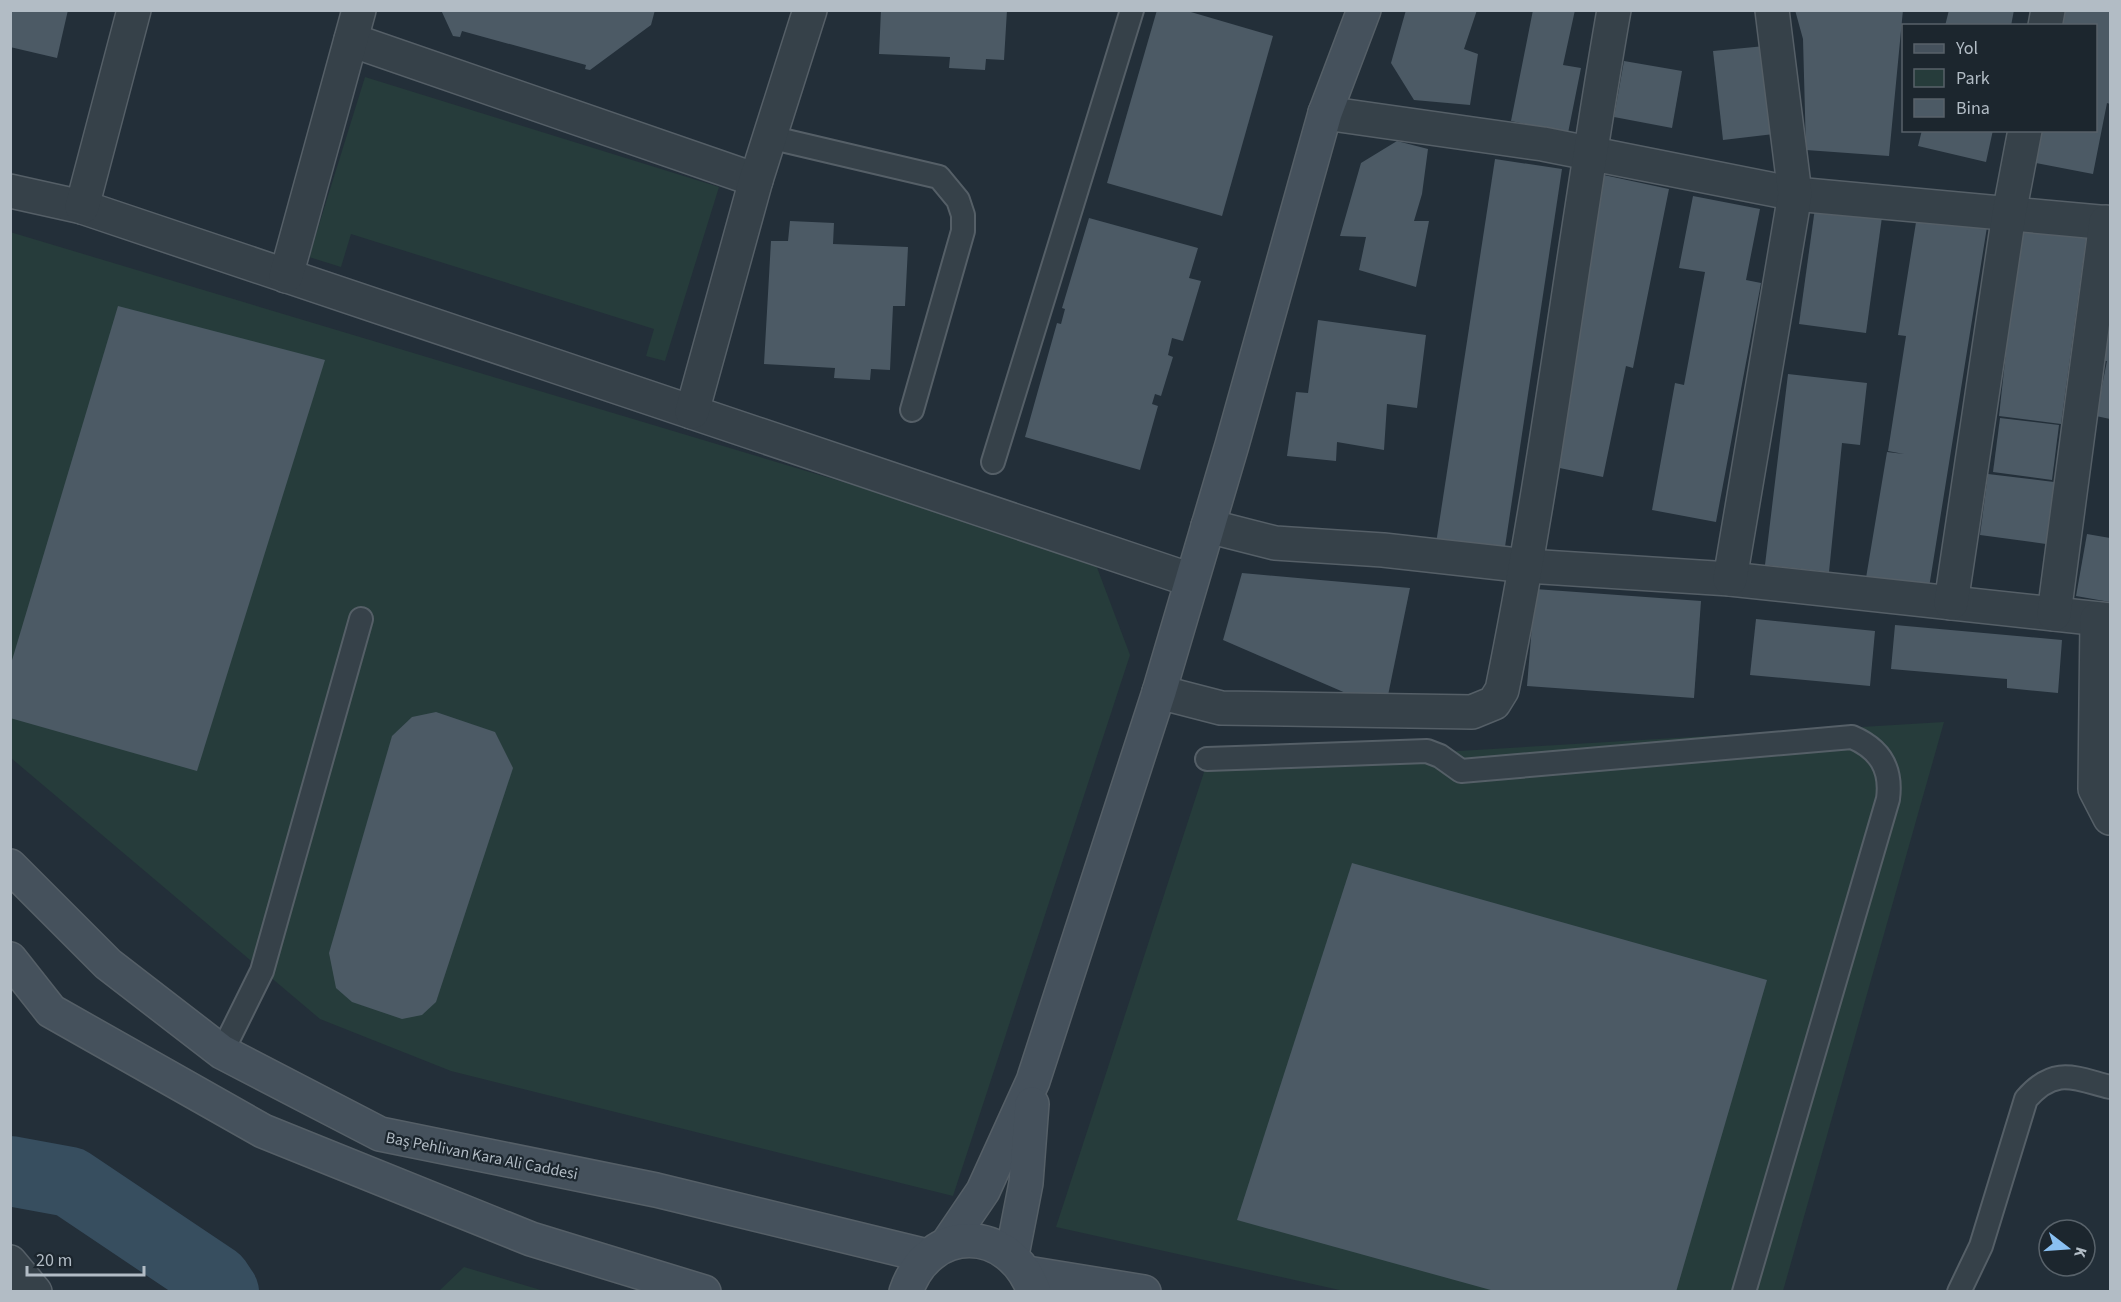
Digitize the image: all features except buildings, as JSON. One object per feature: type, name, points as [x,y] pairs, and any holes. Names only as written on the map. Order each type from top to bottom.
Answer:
[{"type":"main road","points":[[906,1292],[912,1273],[937,1250],[983,1191],[1033,1081],[1159,692],[1325,113],[1357,12]]},
{"type":"main road","name":"Baş Pehlivan Kara Ali Caddesi","points":[[10,866],[108,964],[222,1052],[380,1134],[937,1250],[970,1240],[992,1244],[1024,1273],[1144,1292]]},
{"type":"main road","points":[[10,959],[51,1011],[263,1131],[531,1239],[704,1292]]},
{"type":"main road","points":[[1024,1273],[1026,1183],[1033,1081]]},
{"type":"street","points":[[82,207],[134,10]]},
{"type":"street","points":[[692,412],[756,180],[810,10]]},
{"type":"street","points":[[1159,692],[1221,708],[1461,712],[1483,709],[1494,703],[1502,690],[1527,566],[1589,153],[1614,10]]},
{"type":"street","points":[[1730,579],[1795,194],[1772,10]]},
{"type":"street","points":[[286,276],[355,25],[756,180]]},
{"type":"street","points":[[1325,113],[1589,153],[1795,194],[2108,223],[2055,614]]},
{"type":"street","points":[[1951,603],[2009,214],[2025,132]]},
{"type":"street","points":[[10,191],[82,207],[1191,580]]},
{"type":"street","points":[[1208,526],[1275,543],[1383,550],[1527,566],[1730,579],[2104,620],[2095,789],[2110,818]]},
{"type":"street","points":[[10,1262],[34,1292]]},
{"type":"lane","points":[[993,462],[1132,10]]},
{"type":"lane","points":[[770,137],[939,177],[958,200],[963,215],[963,231],[912,410]]},
{"type":"lane","points":[[222,1052],[262,970],[361,619]]},
{"type":"lane","points":[[1207,759],[1426,751],[1440,756],[1461,771],[1852,737],[1875,750],[1888,772],[1888,799],[1744,1292]]},
{"type":"lane","points":[[1959,1292],[1981,1246],[2026,1099],[2045,1082],[2066,1075],[2110,1088]]},
{"type":"green space","points":[[365,77],[719,187],[665,361],[646,356],[654,329],[351,234],[341,267],[309,257]]},
{"type":"green space","points":[[10,232],[1093,557],[1130,655],[953,1196],[451,1071],[320,1019],[11,758]]},
{"type":"green space","points":[[1944,722],[1783,1291],[1344,1291],[1056,1227],[1206,766]]},
{"type":"green space","points":[[464,1267],[544,1291],[439,1291]]},
{"type":"waterway","points":[[10,1171],[70,1182],[216,1280],[224,1292]]}]
